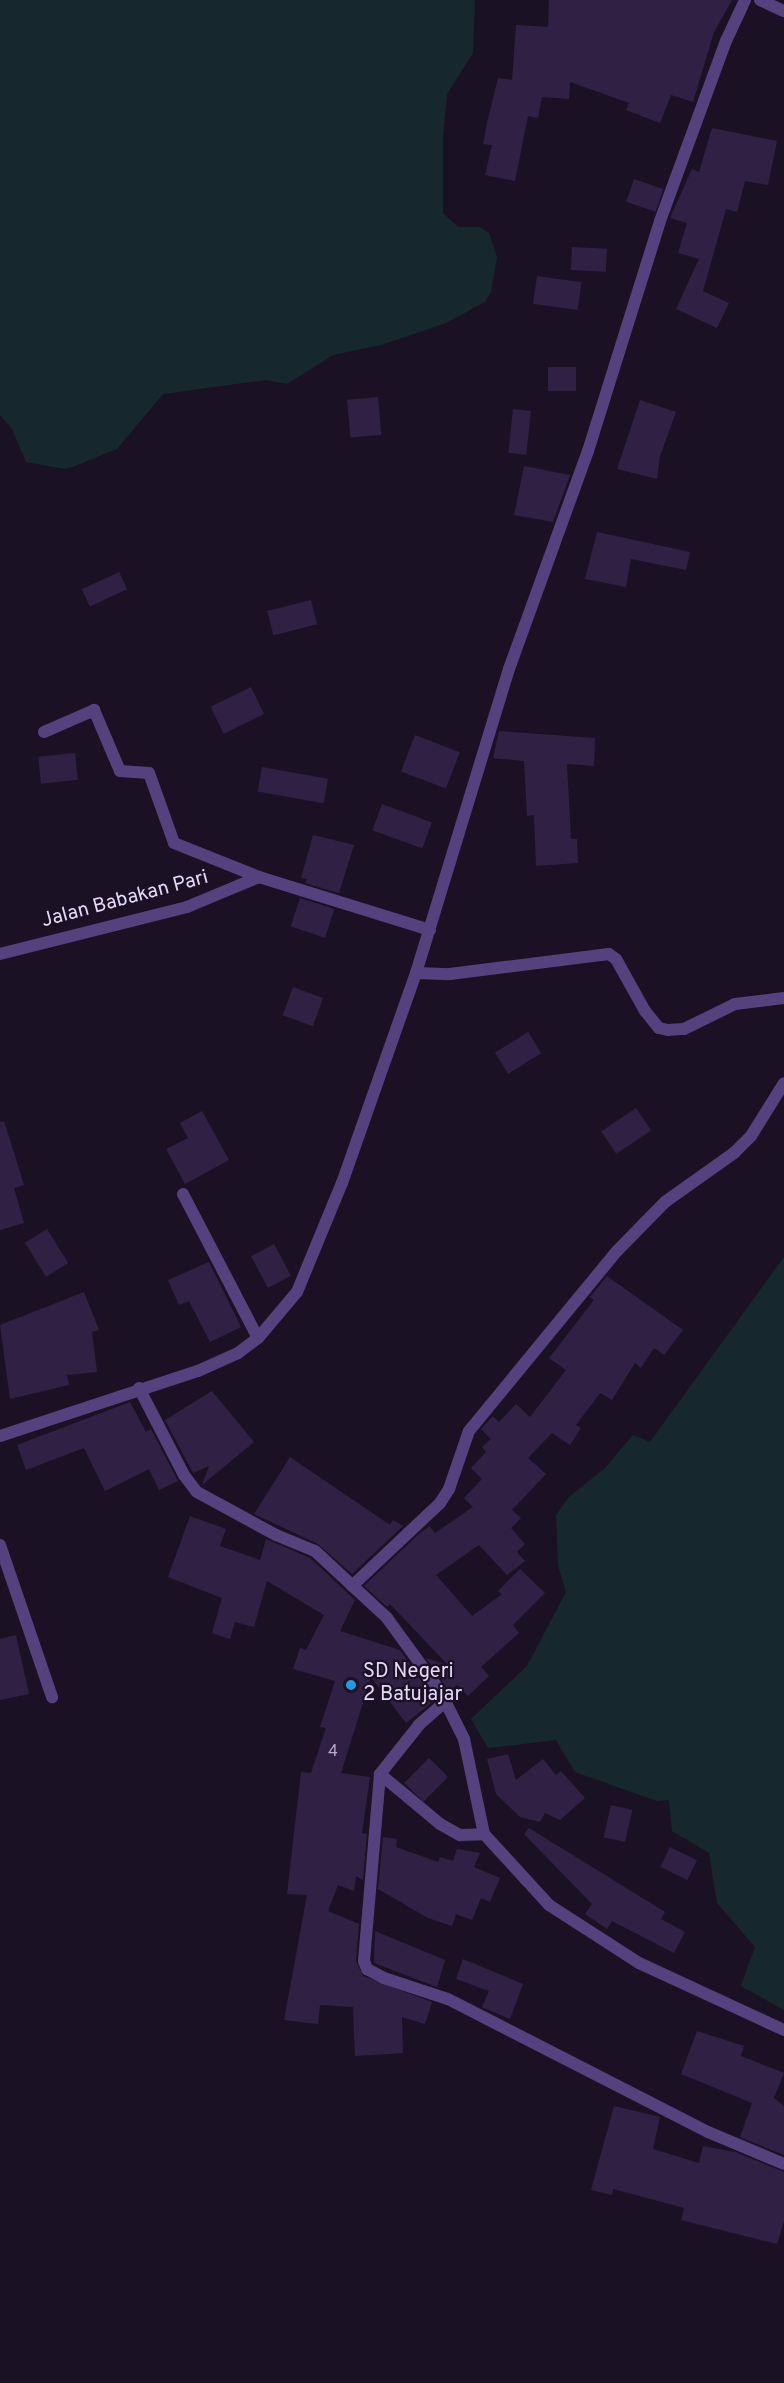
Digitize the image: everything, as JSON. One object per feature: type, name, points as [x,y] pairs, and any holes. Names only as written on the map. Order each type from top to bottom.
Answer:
[{"type":"street","points":[[0,1436],[139,1388],[198,1371],[238,1353],[258,1338],[285,1311],[314,1261],[430,930],[508,669],[588,451],[660,220],[726,41],[745,0]]},
{"type":"street","points":[[759,0],[784,11]]},
{"type":"street","points":[[44,732],[94,710],[120,771],[149,773],[174,843],[259,877],[430,930]]},
{"type":"street","name":"Jalan Babakan Pari","points":[[0,954],[187,907],[259,877]]},
{"type":"street","points":[[416,972],[450,974],[609,954],[616,959],[645,1011],[659,1028],[668,1030],[684,1029],[735,1004],[784,998]]},
{"type":"street","points":[[352,1586],[440,1503],[449,1489],[468,1431],[617,1251],[665,1202],[739,1148],[784,1083]]},
{"type":"street","points":[[183,1194],[258,1338]]},
{"type":"street","points":[[139,1388],[179,1466],[197,1492],[276,1535],[315,1551],[387,1618],[445,1702],[471,1761],[483,1833],[549,1905],[657,1972],[784,2030]]},
{"type":"street","points":[[0,1545],[52,1697]]},
{"type":"street","points":[[445,1702],[418,1725],[380,1774],[364,1961],[368,1969],[384,1978],[448,1999],[708,2132],[784,2164]]},
{"type":"street","points":[[380,1774],[440,1824],[460,1835],[483,1833]]},
{"type":"shaded area","points":[[0,0],[475,0],[473,53],[447,94],[443,137],[443,213],[458,227],[480,227],[489,233],[497,257],[491,292],[485,302],[446,323],[381,345],[333,355],[287,384],[266,380],[163,394],[117,449],[75,466],[65,469],[26,462],[12,429],[0,415]]},
{"type":"shaded area","points":[[784,1257],[784,2010],[741,1986],[755,1947],[717,1903],[709,1853],[672,1831],[669,1800],[657,1801],[575,1772],[556,1740],[488,1748],[471,1719],[527,1666],[566,1592],[558,1565],[556,1515],[569,1497],[605,1468],[633,1435],[650,1442]]},
{"type":"building","points":[[549,0],[732,0],[714,32],[693,102],[671,95],[660,123],[626,110],[629,103],[570,82],[569,99],[542,97],[538,118],[528,116],[515,181],[485,175],[492,145],[483,144],[487,123],[498,78],[512,80],[516,25],[548,27]]},
{"type":"building","points":[[712,128],[777,141],[768,185],[745,181],[737,212],[726,209],[703,291],[729,303],[717,328],[676,309],[699,259],[678,253],[687,223],[670,218],[692,169],[699,172]]},
{"type":"building","points":[[634,179],[663,189],[655,212],[626,202]]},
{"type":"building","points":[[572,247],[607,249],[606,272],[571,270]]},
{"type":"building","points":[[537,276],[582,282],[578,310],[533,304]]},
{"type":"building","points":[[548,367],[576,367],[576,391],[548,391]]},
{"type":"building","points":[[378,397],[381,435],[350,438],[347,400]]},
{"type":"building","points":[[640,400],[676,412],[660,456],[657,479],[617,469]]},
{"type":"building","points":[[513,409],[531,411],[526,455],[508,453]]},
{"type":"building","points":[[524,466],[570,475],[553,522],[514,515]]},
{"type":"building","points":[[597,532],[690,552],[686,570],[631,559],[626,587],[585,579]]},
{"type":"building","points":[[119,572],[127,589],[90,607],[82,589]]},
{"type":"building","points":[[311,600],[317,624],[273,635],[267,611]]},
{"type":"building","points":[[251,687],[264,714],[224,734],[211,707]]},
{"type":"building","points":[[499,731],[595,738],[594,766],[567,764],[571,839],[577,839],[578,863],[536,866],[534,815],[527,816],[524,761],[493,758]]},
{"type":"building","points":[[415,735],[460,752],[446,789],[401,771]]},
{"type":"building","points":[[75,753],[78,780],[41,784],[38,757]]},
{"type":"building","points":[[262,767],[328,779],[324,803],[258,792]]},
{"type":"building","points":[[382,804],[432,822],[422,848],[372,830]]},
{"type":"building","points":[[313,835],[354,845],[339,893],[305,883],[307,879],[301,878]]},
{"type":"building","points":[[300,898],[334,909],[325,938],[291,927]]},
{"type":"building","points":[[293,987],[323,998],[313,1026],[283,1015]]},
{"type":"building","points":[[528,1032],[541,1053],[508,1074],[495,1053]]},
{"type":"building","points":[[636,1108],[651,1130],[616,1154],[601,1131]]},
{"type":"building","points":[[202,1111],[229,1160],[185,1184],[166,1149],[188,1138],[180,1123]]},
{"type":"building","points":[[4,1121],[24,1185],[14,1188],[24,1223],[0,1230],[0,1122]]},
{"type":"building","points":[[47,1229],[68,1263],[46,1277],[25,1243]]},
{"type":"building","points":[[274,1244],[291,1276],[268,1288],[251,1256]]},
{"type":"building","points":[[209,1262],[241,1327],[210,1342],[189,1301],[179,1305],[168,1280]]},
{"type":"building","points":[[607,1276],[683,1330],[664,1355],[654,1348],[641,1368],[635,1363],[612,1400],[600,1393],[576,1425],[581,1428],[570,1445],[552,1433],[528,1458],[546,1474],[512,1510],[521,1518],[511,1528],[525,1544],[517,1552],[525,1561],[507,1575],[479,1545],[436,1575],[472,1616],[502,1594],[498,1591],[520,1569],[545,1593],[513,1625],[519,1633],[481,1667],[489,1676],[468,1696],[457,1685],[449,1691],[426,1658],[448,1665],[390,1604],[387,1607],[364,1586],[420,1533],[430,1526],[435,1533],[473,1507],[464,1498],[482,1479],[471,1468],[486,1452],[482,1447],[491,1439],[481,1429],[493,1416],[499,1422],[516,1404],[530,1417],[566,1370],[549,1358],[594,1300],[590,1297]]},
{"type":"building","points":[[84,1292],[99,1330],[92,1332],[97,1372],[67,1375],[69,1385],[10,1399],[0,1325]]},
{"type":"building","points":[[212,1391],[254,1442],[202,1485],[209,1466],[193,1473],[165,1420]]},
{"type":"building","points":[[130,1402],[146,1432],[151,1429],[178,1481],[159,1490],[149,1469],[105,1491],[84,1448],[26,1470],[17,1445]]},
{"type":"building","points":[[290,1457],[390,1525],[393,1520],[403,1526],[352,1574],[318,1544],[254,1514]]},
{"type":"building","points":[[190,1516],[226,1529],[220,1546],[260,1560],[266,1539],[310,1558],[355,1600],[340,1631],[400,1650],[435,1700],[406,1723],[371,1677],[341,1773],[370,1777],[362,1833],[367,1834],[363,1880],[356,1876],[354,1891],[338,1885],[328,1911],[359,1924],[356,1961],[363,1976],[432,2002],[425,2024],[402,2017],[403,2053],[355,2056],[353,2007],[320,2005],[318,2024],[284,2020],[307,1895],[287,1894],[301,1772],[311,1773],[326,1728],[320,1727],[335,1681],[293,1669],[300,1648],[306,1650],[324,1615],[267,1581],[254,1627],[235,1622],[230,1639],[212,1633],[222,1598],[168,1577]]},
{"type":"building","points":[[16,1635],[29,1694],[0,1700],[0,1639]]},
{"type":"building","points":[[508,1754],[516,1780],[543,1759],[556,1775],[561,1771],[585,1798],[560,1820],[545,1813],[540,1822],[520,1817],[496,1794],[487,1759]]},
{"type":"building","points":[[429,1758],[448,1777],[423,1802],[404,1783]]},
{"type":"building","points":[[611,1805],[632,1810],[625,1842],[604,1837]]},
{"type":"building","points":[[529,1828],[665,1912],[661,1919],[685,1932],[674,1953],[612,1921],[607,1929],[585,1914],[592,1904],[524,1834]]},
{"type":"building","points":[[383,1837],[397,1839],[396,1847],[438,1862],[440,1857],[453,1861],[457,1849],[480,1853],[474,1867],[500,1878],[490,1902],[481,1898],[472,1920],[456,1914],[452,1926],[428,1918],[378,1889]]},
{"type":"building","points":[[670,1847],[697,1860],[687,1880],[660,1867]]},
{"type":"building","points":[[375,1931],[445,1960],[437,1987],[374,1963]]},
{"type":"building","points":[[463,1959],[523,1984],[510,2019],[482,2007],[489,1991],[456,1979]]},
{"type":"building","points":[[697,2031],[744,2046],[741,2056],[784,2073],[774,2098],[784,2106],[784,2155],[740,2137],[752,2103],[681,2074]]},
{"type":"building","points":[[614,2106],[660,2117],[653,2149],[699,2163],[703,2146],[735,2152],[784,2172],[784,2221],[777,2244],[681,2220],[684,2208],[613,2189],[612,2195],[591,2190]]},
{"type":"place","name":"SD Negeri 2 Batujajar","points":[[351,1685]]}]
